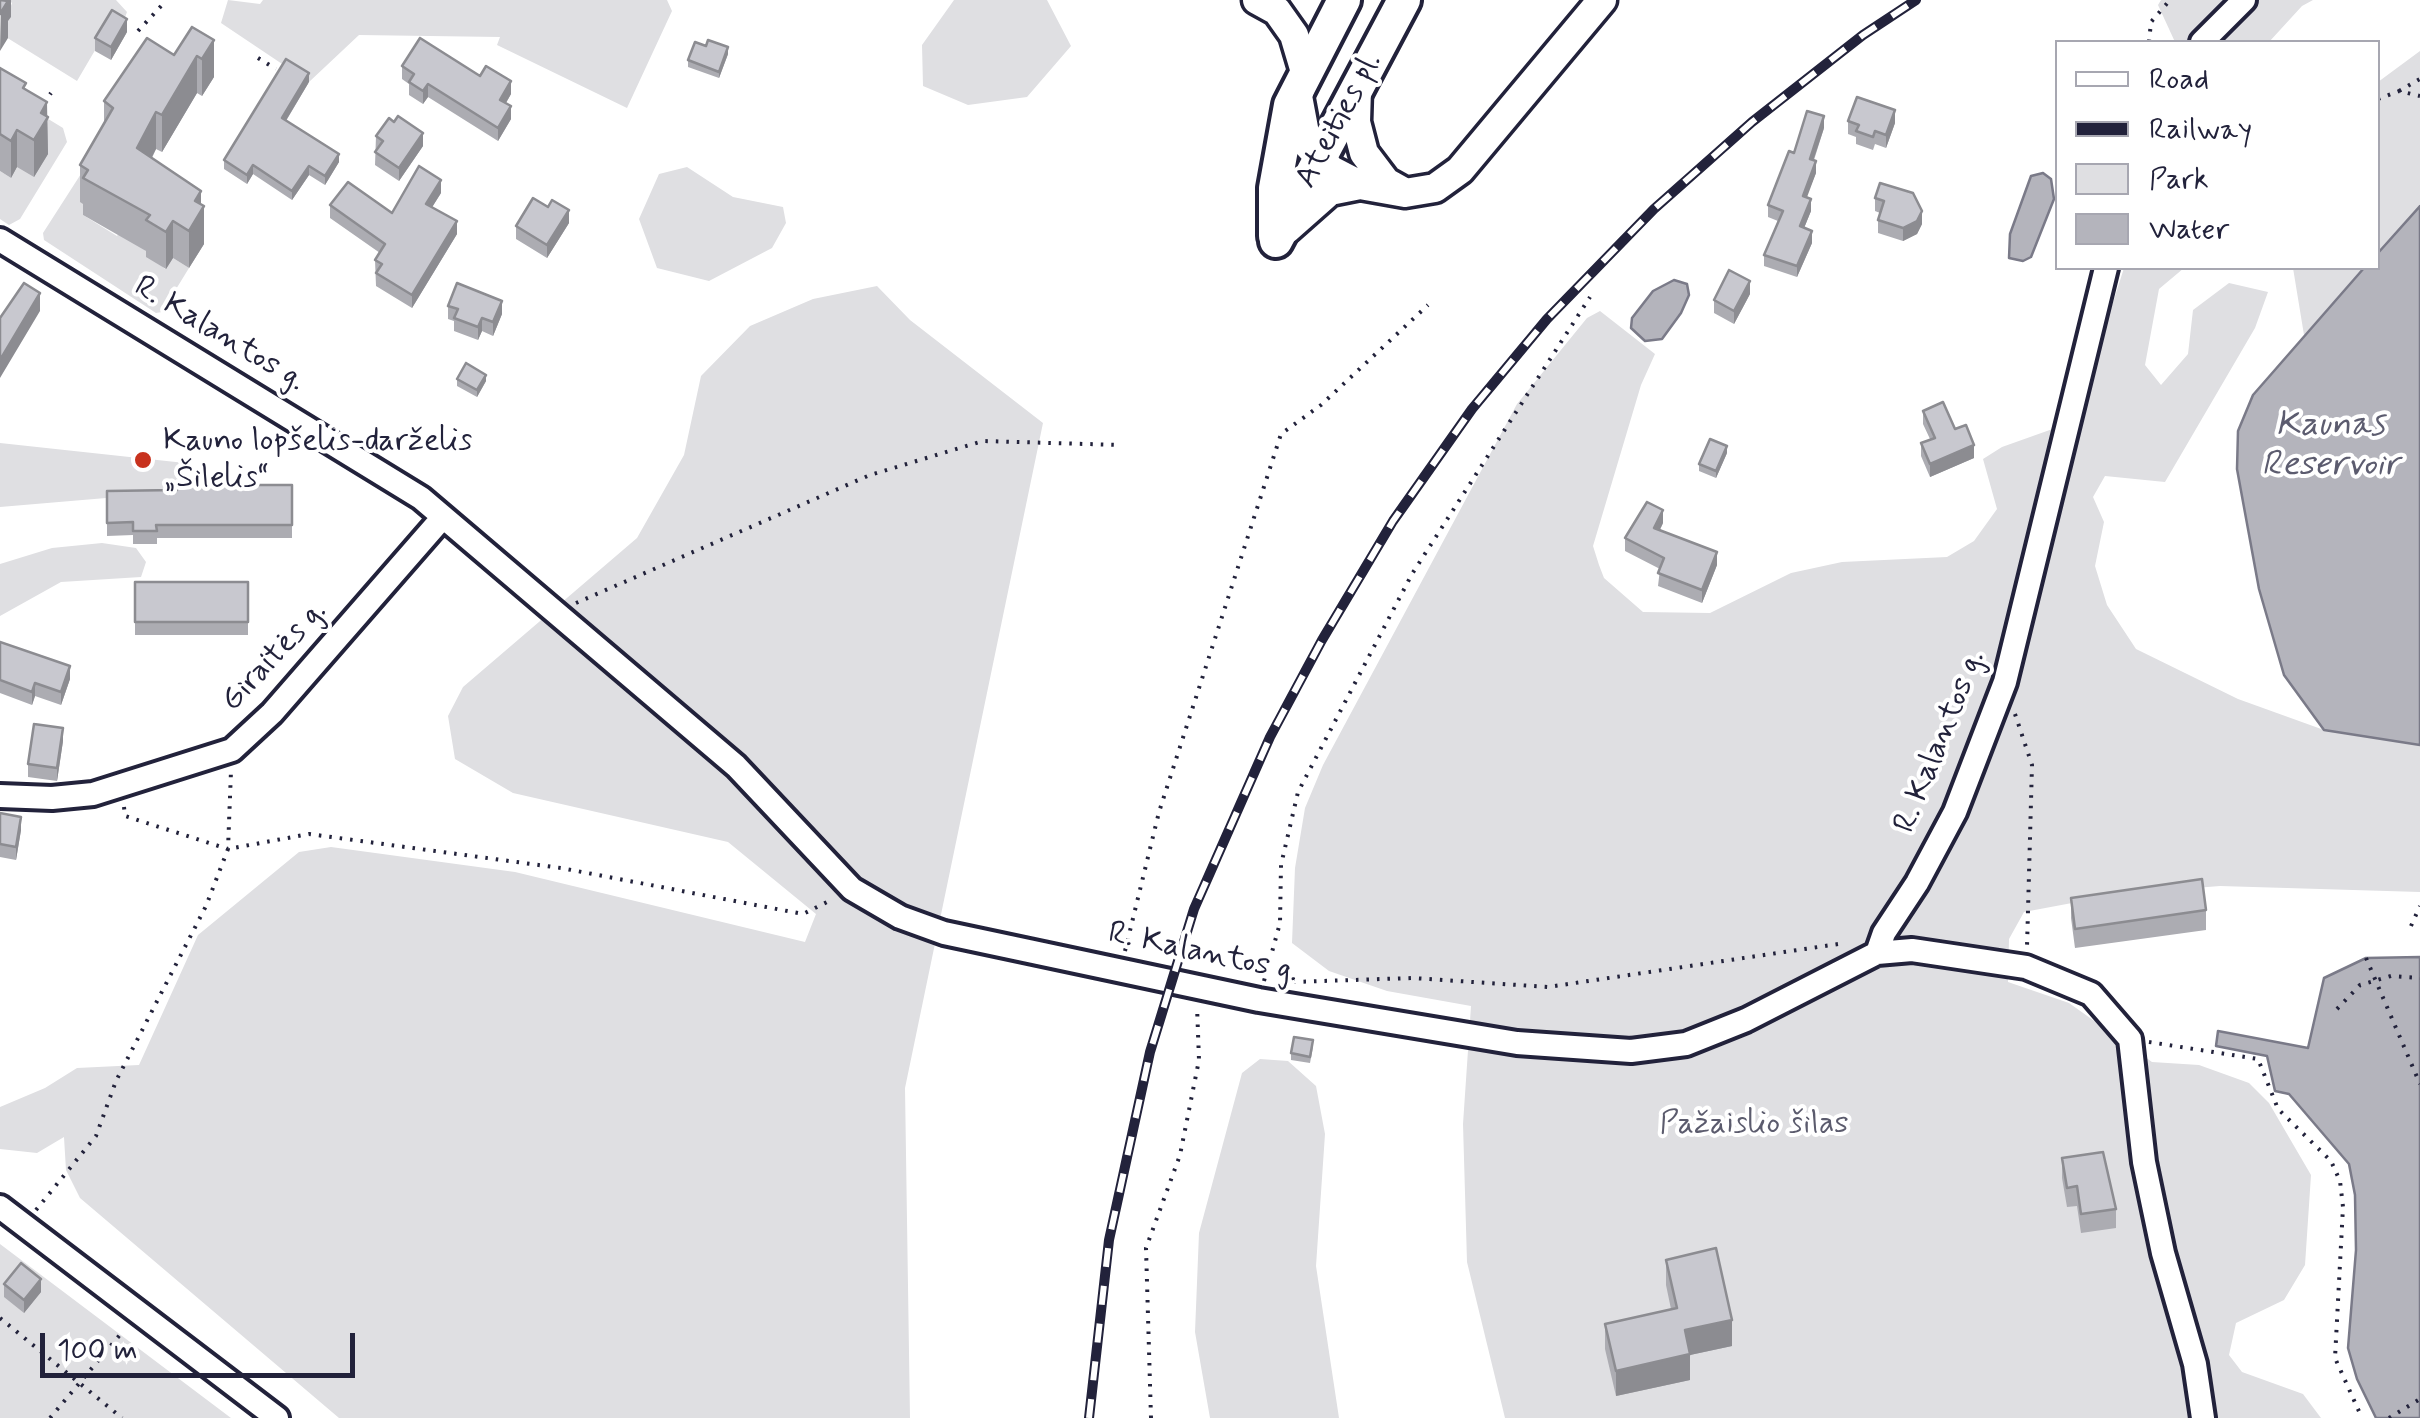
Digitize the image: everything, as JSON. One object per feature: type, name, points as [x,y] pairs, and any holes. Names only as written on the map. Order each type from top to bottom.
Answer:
[{"type":"highway","name":"Ateities pl.","points":[[1276,242],[1280,150],[1290,105],[1344,0]]},
{"type":"highway","name":"Ateities pl.","points":[[1276,242],[1404,0]]},
{"type":"main road","points":[[1257,0],[1287,21],[1304,72],[1298,96],[1307,144],[1319,159],[1360,185]]},
{"type":"main road","points":[[1276,242],[1330,192],[1360,185],[1405,192],[1435,188],[1460,170],[1602,0]]},
{"type":"main road","points":[[1357,87],[1356,122],[1364,153],[1386,182],[1405,192]]},
{"type":"street","points":[[2204,40],[2244,0]]},
{"type":"street","name":"R. Kalantos g.","points":[[0,240],[373,466],[443,517],[736,766],[852,889],[900,917],[944,933],[1200,988],[1517,1043],[1632,1050],[1686,1044],[1746,1020],[1880,943],[1918,883],[1955,812],[2005,682],[2106,270]]},
{"type":"street","name":"Giraitės g.","points":[[0,796],[52,798],[122,787],[232,750],[272,713],[443,517]]},
{"type":"street","points":[[1880,943],[2026,966],[2091,994],[2130,1039],[2144,1162],[2163,1253],[2195,1364],[2203,1418]]},
{"type":"street","points":[[0,1207],[277,1418]]},
{"type":"path","points":[[2149,40],[2150,22],[2170,0]]},
{"type":"path","points":[[138,31],[162,5]]},
{"type":"path","points":[[258,58],[276,69]]},
{"type":"path","points":[[2380,98],[2420,79]]},
{"type":"path","points":[[2399,91],[2420,96]]},
{"type":"path","points":[[40,110],[52,92]]},
{"type":"path","points":[[1590,297],[1412,574],[1298,792],[1281,865],[1280,922],[1264,983],[1413,978],[1548,986],[1880,943]]},
{"type":"path","points":[[1120,970],[1160,812],[1281,434],[1322,406],[1428,306]]},
{"type":"path","points":[[559,614],[870,476],[983,441],[1120,445]]},
{"type":"path","points":[[2005,682],[2032,765],[2026,966]]},
{"type":"path","points":[[24,1226],[96,1136],[116,1080],[206,906],[228,849],[232,750]]},
{"type":"path","points":[[122,787],[125,816],[228,849],[309,834],[561,868],[803,914],[852,889]]},
{"type":"path","points":[[2411,926],[2420,906]]},
{"type":"path","points":[[2366,958],[2420,1084]]},
{"type":"path","points":[[2337,1008],[2360,986],[2392,976],[2420,978]]},
{"type":"path","points":[[1151,1418],[1146,1248],[1180,1155],[1199,1060],[1195,1016],[1200,988]]},
{"type":"path","points":[[2130,1039],[2258,1058],[2278,1109],[2331,1161],[2340,1181],[2343,1207],[2334,1358],[2362,1418]]},
{"type":"path","points":[[50,1418],[138,1313]]},
{"type":"path","points":[[0,1318],[122,1418]]},
{"type":"path","points":[[2389,1418],[2420,1399]]},
{"type":"green space","points":[[9,0],[116,0],[127,12],[121,28],[111,23],[77,81],[1,34],[12,3]]},
{"type":"green space","points":[[228,0],[260,4],[263,0],[667,0],[672,11],[627,108],[497,45],[500,37],[359,35],[309,82],[221,23]]},
{"type":"green space","points":[[954,0],[1047,0],[1071,46],[1027,97],[968,105],[923,86],[922,45]]},
{"type":"green space","points":[[2161,0],[2313,0],[2302,6],[2271,40],[2174,40],[2158,5]]},
{"type":"green space","points":[[2420,51],[2420,206],[2380,251],[2380,81]]},
{"type":"green space","points":[[45,117],[63,128],[67,142],[20,219],[9,225],[0,219],[0,171],[11,178]]},
{"type":"green space","points":[[104,138],[80,201],[88,207],[83,215],[117,236],[122,228],[165,269],[173,258],[189,268],[162,312],[156,313],[44,240],[43,233]]},
{"type":"green space","points":[[687,167],[733,197],[783,207],[786,223],[772,248],[709,281],[657,268],[639,219],[659,174]]},
{"type":"green space","name":"Pažaislio šilas","points":[[2123,270],[2182,270],[2159,289],[2145,365],[2161,385],[2188,354],[2193,310],[2229,283],[2268,292],[2255,328],[2165,482],[2105,476],[2093,497],[2104,522],[2095,566],[2107,605],[2136,649],[2238,699],[2324,730],[2420,745],[2420,892],[2220,886],[2120,894],[2024,912],[2009,939],[2008,982],[2069,1003],[2152,1062],[2199,1065],[2249,1083],[2269,1103],[2311,1175],[2305,1265],[2284,1300],[2236,1323],[2229,1355],[2242,1372],[2303,1394],[2321,1418],[1505,1418],[1467,1262],[1463,1124],[1471,1006],[1387,991],[1329,971],[1292,943],[1295,868],[1305,808],[1323,765],[1517,404],[1587,318],[1600,311],[1655,354],[1641,385],[1593,546],[1604,578],[1643,612],[1710,613],[1791,573],[1842,562],[1947,557],[1974,541],[1997,509],[1983,459],[2002,447],[2075,421]]},
{"type":"green space","points":[[2293,270],[2362,270],[2304,335]]},
{"type":"green space","points":[[877,286],[910,320],[1043,423],[905,1088],[910,1418],[339,1418],[80,1198],[66,1170],[64,1137],[37,1153],[0,1149],[0,1107],[45,1088],[77,1068],[139,1065],[198,935],[299,852],[331,847],[515,872],[805,942],[816,914],[728,842],[513,793],[455,759],[448,716],[463,687],[637,538],[684,455],[701,376],[750,326],[813,299]]},
{"type":"green space","points":[[0,443],[185,463],[176,488],[165,493],[0,507]]},
{"type":"green space","points":[[102,543],[136,548],[146,562],[141,577],[61,582],[0,616],[0,564],[52,548]]},
{"type":"green space","points":[[1260,1059],[1288,1061],[1316,1086],[1325,1134],[1316,1266],[1339,1418],[1210,1418],[1195,1332],[1199,1233],[1242,1073]]},
{"type":"green space","points":[[0,1244],[231,1418],[0,1418]]},
{"type":"water","points":[[2043,173],[2051,179],[2054,199],[2031,257],[2023,261],[2009,258],[2010,234],[2031,176]]},
{"type":"water","name":"Kaunas Reservoir","points":[[2420,206],[2420,745],[2324,730],[2284,675],[2259,589],[2237,469],[2238,431],[2253,395],[2362,270],[2380,270],[2380,251]]},
{"type":"water","points":[[1674,280],[1687,284],[1689,295],[1681,313],[1662,339],[1645,341],[1631,328],[1632,318],[1653,291]]},
{"type":"water","points":[[2420,957],[2420,1418],[2376,1418],[2357,1379],[2348,1348],[2356,1250],[2355,1195],[2349,1164],[2289,1094],[2275,1091],[2267,1056],[2216,1046],[2218,1031],[2308,1048],[2324,978],[2366,958]]},
{"type":"building","points":[[112,10],[127,19],[111,47],[95,38]]},
{"type":"building","points":[[192,27],[214,40],[202,59],[197,56],[162,115],[156,112],[137,148],[201,191],[195,201],[204,206],[189,231],[173,221],[166,232],[146,220],[150,215],[83,178],[88,170],[80,165],[113,108],[104,101],[147,38],[174,55]]},
{"type":"building","points":[[420,38],[480,76],[486,66],[511,81],[500,100],[511,106],[498,128],[428,84],[423,91],[409,82],[414,74],[402,66]]},
{"type":"building","points":[[708,40],[728,47],[719,72],[688,60],[695,42],[706,46]]},
{"type":"building","points":[[286,59],[309,73],[282,118],[339,154],[325,176],[309,166],[292,191],[253,165],[247,175],[224,160]]},
{"type":"building","points":[[0,68],[26,83],[23,88],[47,102],[41,113],[48,117],[34,140],[17,130],[11,141],[0,134]]},
{"type":"building","points":[[1857,97],[1895,110],[1886,135],[1875,131],[1873,137],[1856,131],[1859,125],[1848,121]]},
{"type":"building","points":[[1807,111],[1824,116],[1810,159],[1816,161],[1803,196],[1811,199],[1800,226],[1812,231],[1797,266],[1764,255],[1783,211],[1768,205],[1789,151],[1794,153]]},
{"type":"building","points":[[398,116],[423,133],[399,168],[375,152],[383,141],[376,136],[389,118],[394,122]]},
{"type":"building","points":[[419,166],[441,180],[426,204],[457,221],[412,295],[376,273],[382,264],[375,260],[385,244],[330,205],[348,182],[392,213]]},
{"type":"building","points":[[1880,183],[1913,193],[1922,211],[1917,221],[1903,228],[1878,220],[1884,201],[1875,198]]},
{"type":"building","points":[[533,198],[548,207],[552,200],[569,210],[547,245],[516,226]]},
{"type":"building","points":[[1729,270],[1750,281],[1734,311],[1714,300]]},
{"type":"building","points":[[24,283],[40,293],[0,360],[0,318]]},
{"type":"building","points":[[457,283],[502,301],[493,322],[482,318],[478,327],[454,318],[458,309],[448,306]]},
{"type":"building","points":[[466,363],[486,375],[477,390],[457,379]]},
{"type":"building","points":[[1943,402],[1955,429],[1966,425],[1974,445],[1930,464],[1921,443],[1935,438],[1923,411]]},
{"type":"building","points":[[1710,439],[1727,446],[1716,471],[1699,464]]},
{"type":"building","points":[[177,485],[292,485],[292,525],[156,525],[157,531],[133,531],[133,522],[107,523],[107,491],[177,490]]},
{"type":"building","points":[[1647,502],[1663,510],[1654,528],[1717,552],[1702,590],[1658,573],[1664,558],[1625,538]]},
{"type":"building","points":[[135,582],[248,582],[248,622],[135,622]]},
{"type":"building","points":[[0,642],[70,666],[61,692],[35,683],[32,692],[0,680]]},
{"type":"building","points":[[34,724],[63,728],[57,768],[28,764]]},
{"type":"building","points":[[0,813],[21,817],[16,847],[0,844]]},
{"type":"building","points":[[2202,879],[2206,910],[2075,929],[2071,898]]},
{"type":"building","points":[[1294,1037],[1313,1040],[1310,1057],[1291,1053]]},
{"type":"building","points":[[2103,1152],[2116,1209],[2081,1214],[2077,1186],[2067,1188],[2062,1158]]},
{"type":"building","points":[[1716,1248],[1732,1320],[1685,1330],[1690,1354],[1616,1371],[1605,1324],[1677,1308],[1666,1260]]},
{"type":"building","points":[[21,1263],[41,1279],[24,1300],[4,1284]]},
{"type":"railway","points":[[1089,1418],[1109,1240],[1150,1052],[1194,909],[1270,737],[1322,640],[1393,521],[1472,409],[1547,319],[1654,209],[1752,122],[1863,35],[1916,0]]},
{"type":"place","name":"Kauno lopšelis-darželis „Šilelis“","points":[[143,460]]}]
